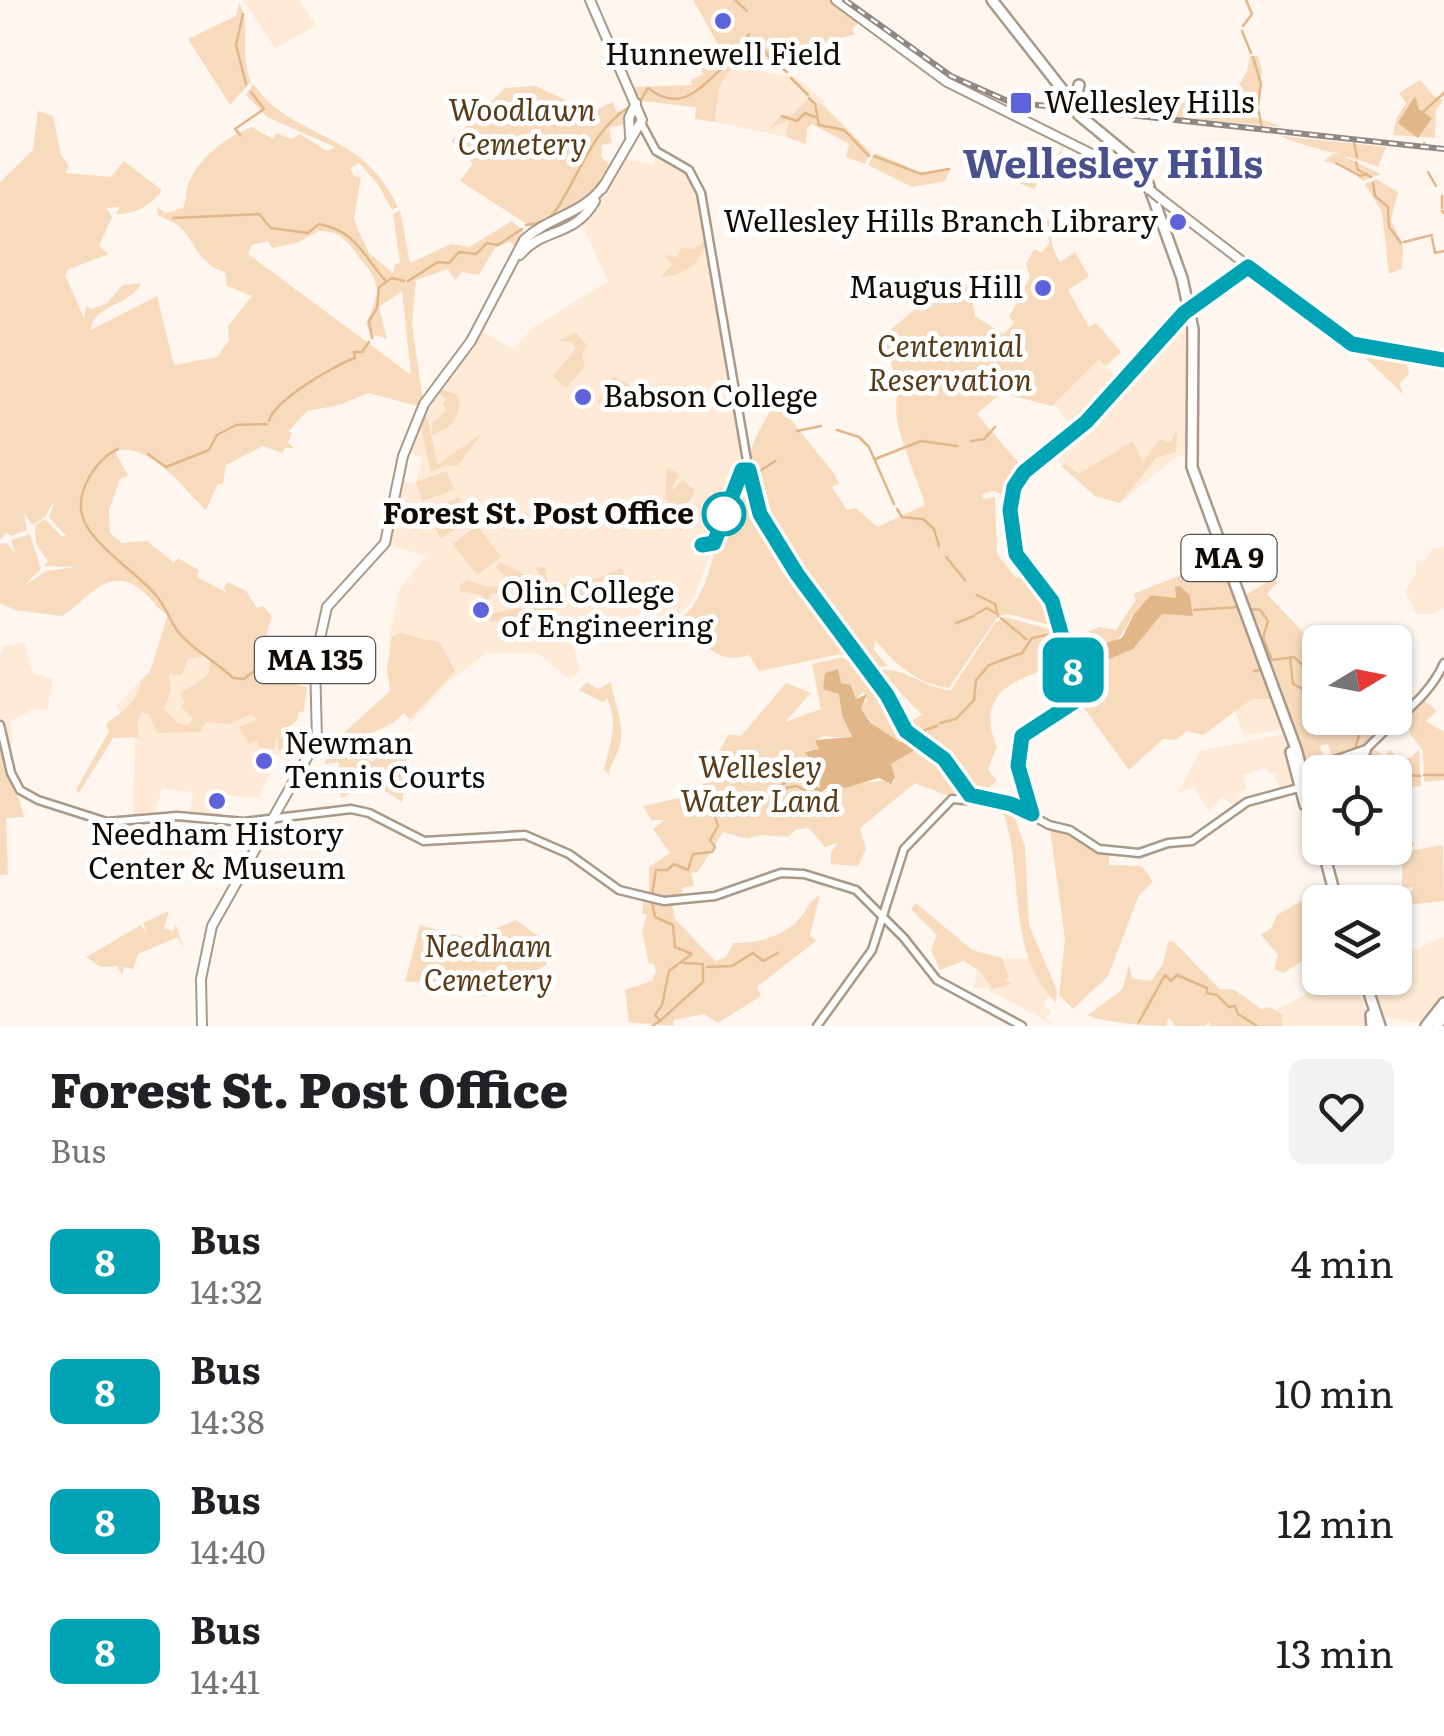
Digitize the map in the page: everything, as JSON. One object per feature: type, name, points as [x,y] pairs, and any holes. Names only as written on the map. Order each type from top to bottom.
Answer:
[{"type":"highway","name":"MA 9","points":[[990,0],[1096,133],[1136,159],[1159,208],[1193,325],[1192,467],[1302,770]]},
{"type":"highway","points":[[1071,103],[1079,85]]},
{"type":"highway","name":"MA 9","points":[[1071,103],[1099,132],[1129,149],[1147,170],[1194,314],[1192,453],[1302,759]]},
{"type":"highway","points":[[1194,314],[1199,349]]},
{"type":"highway","points":[[1208,494],[1224,542]]},
{"type":"highway","points":[[1282,712],[1285,731],[1302,769]]},
{"type":"highway","points":[[1366,995],[1374,1023]]},
{"type":"highway","points":[[1426,1026],[1444,1004]]},
{"type":"highway","points":[[1437,1026],[1444,1015]]},
{"type":"main road","points":[[590,0],[636,118],[658,154],[686,167],[700,190],[760,514],[834,626],[887,695],[906,731],[942,757],[964,790],[977,798]]},
{"type":"main road","points":[[836,0],[936,79],[1129,172],[1347,341],[1374,350],[1444,360]]},
{"type":"main road","name":"MA 135","points":[[528,242],[582,220],[630,141],[636,118]]},
{"type":"main road","name":"MA 135","points":[[202,1026],[202,978],[212,926],[318,740],[315,661],[327,608],[385,544],[403,456],[424,404],[471,341],[528,242],[542,227],[579,210],[604,185]]},
{"type":"main road","points":[[542,227],[546,237]]},
{"type":"main road","points":[[1361,754],[1385,726],[1429,691],[1444,663]]},
{"type":"main road","points":[[0,725],[18,788],[56,807],[110,823],[175,816],[233,822],[272,820],[359,810],[423,841],[529,836],[566,852],[619,890],[659,901],[715,896],[776,874],[797,872],[850,886],[886,918],[936,980],[1022,1026]]},
{"type":"main road","points":[[817,1026],[854,980],[886,918],[900,858],[910,839],[949,801],[977,798],[1017,806],[1108,851],[1141,852],[1196,839],[1244,804],[1302,787]]},
{"type":"main road","points":[[277,809],[283,818]]},
{"type":"main road","points":[[1043,822],[1049,832]]},
{"type":"shaded area","points":[[243,0],[299,0],[316,26],[275,48]]},
{"type":"shaded area","points":[[733,66],[795,77],[824,101],[823,105],[794,113],[786,137],[715,122],[719,87]]},
{"type":"shaded area","points":[[1415,96],[1419,109],[1432,118],[1418,138],[1398,123]]},
{"type":"shaded area","name":"Babson College","points":[[655,155],[688,174],[700,198],[745,456],[693,601],[666,626],[649,608],[618,627],[572,640],[580,671],[570,680],[539,654],[487,653],[449,681],[407,727],[410,719],[403,713],[392,725],[367,733],[355,745],[372,762],[384,751],[404,744],[407,764],[398,763],[387,785],[370,782],[341,798],[338,753],[393,703],[390,632],[399,590],[426,556],[388,545],[400,482],[416,483],[422,458],[407,452],[430,399],[452,376],[481,331],[513,349],[534,327],[608,281],[583,227],[625,159],[653,165]]},
{"type":"shaded area","points":[[1187,315],[1191,329],[1187,455],[1177,456],[1120,503],[1095,496],[1052,455],[1077,432],[1054,404],[1099,360],[1122,382]]},
{"type":"shaded area","points":[[1444,547],[1444,608],[1434,614],[1416,614],[1405,590],[1416,573],[1416,561],[1425,560],[1432,549]]},
{"type":"shaded area","points":[[1180,586],[1190,595],[1193,616],[1162,614],[1133,649],[1081,671],[1074,645],[1068,646],[1089,634],[1106,643],[1122,638],[1134,614],[1151,595],[1176,598],[1175,587]]},
{"type":"shaded area","points":[[180,637],[280,725],[284,755],[298,766],[296,769],[276,754],[260,798],[223,795],[220,819],[190,815],[193,792],[162,789],[153,817],[133,821],[135,740],[117,706]]},
{"type":"shaded area","points":[[24,642],[33,673],[53,679],[47,711],[35,708],[10,722],[13,744],[9,746],[0,719],[0,657],[4,647]]},
{"type":"shaded area","points":[[838,669],[841,683],[851,685],[856,699],[867,694],[861,709],[871,723],[900,742],[909,739],[915,750],[891,764],[895,777],[891,784],[879,778],[845,788],[832,784],[818,795],[811,785],[820,788],[820,779],[812,773],[814,766],[805,752],[819,749],[815,740],[852,737],[842,715],[839,694],[823,689],[825,673]]},
{"type":"shaded area","points":[[1252,699],[1272,699],[1281,729],[1244,737],[1235,711]]},
{"type":"shaded area","points":[[1283,734],[1297,785],[1281,792],[1274,773],[1269,774],[1266,768],[1243,775],[1247,789],[1239,793],[1242,803],[1236,807],[1222,797],[1210,812],[1194,788],[1178,793],[1200,751]]},
{"type":"shaded area","points":[[1444,937],[1444,1001],[1433,1015],[1415,1023],[1383,1016],[1374,995],[1412,995],[1412,951]]},
{"type":"shaded area","points":[[1041,953],[1055,986],[1043,1006],[1050,1011],[1046,1018],[1053,1025],[985,988],[973,987],[980,958],[1025,959]]},
{"type":"shaded area","points":[[1305,995],[1361,995],[1370,1026],[1283,1026],[1263,1011],[1276,1010]]},
{"type":"green space","points":[[693,0],[832,0],[860,21],[852,29],[855,34],[748,65],[725,57]]},
{"type":"green space","points":[[239,3],[245,21],[251,82],[230,105],[188,39],[236,16]]},
{"type":"green space","points":[[719,55],[733,66],[719,87],[715,122],[695,119],[696,107],[640,101],[634,87],[692,85],[691,80],[703,74],[700,66]]},
{"type":"green space","points":[[1250,56],[1258,56],[1262,71],[1258,105],[1232,97],[1247,71]]},
{"type":"green space","points":[[1420,80],[1443,100],[1436,110],[1435,138],[1393,135],[1396,119],[1406,103],[1399,93]]},
{"type":"green space","points":[[253,84],[288,117],[347,149],[383,181],[398,207],[392,210],[377,183],[359,163],[350,168],[354,176],[361,177],[354,218],[358,230],[369,253],[393,273],[395,264],[400,263],[393,214],[400,210],[410,263],[451,244],[469,247],[512,221],[525,233],[517,247],[509,242],[495,248],[479,275],[462,272],[455,280],[448,269],[416,280],[412,324],[423,401],[418,413],[417,406],[368,393],[340,405],[307,411],[288,432],[292,432],[288,443],[294,448],[285,448],[282,453],[263,446],[226,465],[223,484],[218,484],[206,510],[153,460],[141,453],[115,451],[128,476],[120,479],[109,510],[110,533],[122,543],[147,541],[174,563],[178,558],[199,570],[197,577],[228,593],[223,588],[228,582],[246,591],[257,608],[263,606],[272,616],[260,655],[298,652],[298,685],[307,687],[304,711],[285,731],[282,753],[278,749],[278,733],[274,749],[258,747],[258,739],[249,745],[239,727],[257,720],[251,714],[230,724],[206,722],[200,732],[157,733],[149,714],[142,712],[137,724],[139,737],[113,738],[79,793],[76,790],[109,731],[106,724],[133,701],[141,681],[150,672],[168,614],[138,587],[122,581],[97,588],[62,616],[15,610],[0,603],[0,544],[6,543],[15,552],[11,540],[30,534],[41,569],[24,586],[46,571],[76,567],[44,566],[48,561],[36,544],[35,525],[45,519],[61,536],[66,536],[49,517],[54,501],[45,517],[32,525],[24,513],[27,530],[11,536],[6,533],[0,540],[0,182],[33,150],[38,111],[53,116],[61,155],[69,166],[66,173],[111,177],[124,161],[162,190],[136,211],[116,214],[120,207],[106,208],[112,217],[99,246],[109,254],[69,269],[65,275],[84,318],[86,306],[91,309],[106,304],[123,285],[141,283],[130,296],[98,315],[91,330],[157,296],[174,365],[217,357],[229,340],[228,326],[252,296],[227,286],[225,272],[210,265],[180,227],[158,215],[157,207],[166,213],[183,208],[192,175],[206,158],[223,142],[252,127],[273,139],[276,133],[291,139],[300,134],[327,151],[335,147],[267,117],[246,95]],"holes":[[[319,231],[334,233],[345,240],[373,277],[376,298],[366,323],[372,338],[375,335],[387,339],[379,307],[402,291],[411,375],[248,254],[252,245],[268,241],[272,248],[297,243]],[[203,656],[209,660],[209,674],[180,694],[185,702],[181,707],[193,718],[188,725],[177,723],[164,709],[171,690],[169,674],[182,675],[188,659]]]},
{"type":"green space","name":"Woodlawn Cemetery","points":[[536,86],[576,105],[582,116],[613,102],[617,112],[632,106],[626,124],[609,128],[612,143],[602,145],[601,157],[611,166],[595,188],[568,210],[533,228],[460,181],[473,164],[451,141],[505,88]]},
{"type":"green space","points":[[1158,94],[1220,106],[1283,127],[1089,109]]},
{"type":"green space","points":[[809,98],[823,105],[871,153],[865,164],[846,157],[849,144],[812,124],[807,128],[806,144],[786,137],[789,120],[768,129],[782,115],[791,116]]},
{"type":"green space","points":[[1282,136],[1386,147],[1378,167]]},
{"type":"green space","points":[[1064,144],[1056,171],[1041,178],[1034,189],[1008,179],[1018,158],[1037,171],[1052,165]]},
{"type":"green space","points":[[1335,152],[1381,174],[1363,181],[1348,168],[1324,161]]},
{"type":"green space","points":[[875,153],[921,173],[951,168],[945,181],[912,187],[868,165]]},
{"type":"green space","points":[[1376,179],[1398,192],[1391,220],[1403,246],[1402,269],[1389,274],[1382,212],[1365,184]]},
{"type":"green space","name":"Centennial Reservation","points":[[1059,208],[1051,235],[1056,255],[1060,262],[1075,252],[1089,276],[1068,290],[1089,327],[1096,323],[1121,352],[1106,366],[1099,360],[1052,406],[1013,396],[1007,388],[977,414],[1024,469],[1009,497],[993,491],[982,494],[983,499],[995,497],[997,554],[1016,578],[1026,572],[1048,598],[1056,622],[1050,625],[1008,614],[998,616],[949,688],[908,672],[875,640],[874,650],[888,666],[871,668],[794,567],[760,509],[751,482],[750,457],[760,428],[776,401],[835,475],[839,484],[832,487],[847,510],[856,508],[877,527],[925,505],[899,430],[896,402],[900,390],[882,337],[932,295],[939,300],[957,279],[970,286],[975,316],[1003,334],[1014,323],[1009,317],[1030,277],[1026,264],[1034,249],[1042,253],[1049,243],[1047,222]]},
{"type":"green space","points":[[706,240],[701,256],[690,267],[661,277],[672,265],[665,255],[678,257],[681,248],[694,249]]},
{"type":"green space","points":[[575,332],[587,345],[582,356],[585,367],[566,388],[553,376],[576,348],[571,341],[559,341]]},
{"type":"green space","points":[[1355,348],[1406,359],[1409,374],[1399,384],[1404,395]]},
{"type":"green space","points":[[614,376],[631,386],[614,413],[597,402]]},
{"type":"green space","points":[[443,390],[458,395],[459,410],[450,425],[432,435],[432,423],[446,411],[443,403],[447,399],[437,393]]},
{"type":"green space","points":[[425,409],[438,465],[483,432],[457,466],[445,465],[431,472],[421,429]]},
{"type":"green space","points":[[1177,429],[1176,452],[1156,458],[1120,503],[1095,496],[1061,466],[1066,464],[1079,474],[1133,441],[1143,462],[1160,439],[1170,443]]},
{"type":"green space","points":[[667,467],[679,474],[670,492],[683,480],[695,490],[681,517],[688,521],[681,531],[665,498]]},
{"type":"green space","points":[[447,471],[454,490],[422,501],[416,482]]},
{"type":"green space","points":[[746,472],[762,522],[862,665],[841,654],[759,671],[749,655],[727,657],[711,650],[683,617],[704,584],[727,505]]},
{"type":"green space","points":[[459,497],[468,520],[441,539],[427,512]]},
{"type":"green space","points":[[477,525],[501,557],[477,575],[453,544]]},
{"type":"green space","points":[[1222,559],[1272,699],[1252,699],[1203,735],[1187,731],[1176,740],[1163,739],[1129,770],[1078,700],[1065,640],[1100,627],[1116,630],[1136,600],[1133,594]],"holes":[[[1180,586],[1190,595],[1193,616],[1162,614],[1133,649],[1081,671],[1074,645],[1069,646],[1074,639],[1094,635],[1114,641],[1151,595],[1176,598]]]},
{"type":"green space","points":[[500,562],[541,583],[536,567],[546,568],[547,581],[566,584],[622,567],[627,584],[616,588],[633,586],[615,596],[600,598],[566,597],[528,586],[491,594],[482,617],[482,595],[460,591],[460,585],[467,580],[489,587],[522,584],[507,575],[502,578],[504,574],[496,568]]},
{"type":"green space","points":[[1275,578],[1277,583],[1267,594],[1302,631],[1302,735],[1375,735],[1364,748],[1332,755],[1328,744],[1320,746],[1322,755],[1304,755],[1243,596]]},
{"type":"green space","points":[[544,603],[554,608],[552,614],[511,617],[503,623],[487,621],[488,614]]},
{"type":"green space","points":[[1005,617],[1056,631],[1068,662],[1019,680],[997,698],[991,711],[991,727],[997,747],[988,769],[997,781],[979,796],[964,785],[944,755],[905,724],[922,715],[879,670],[898,672],[951,690],[995,623]]},
{"type":"green space","points":[[400,633],[440,643],[455,671],[410,719],[403,713],[354,745],[372,762],[384,751],[404,744],[407,764],[402,802],[385,791],[386,785],[370,782],[341,798],[339,762],[324,764],[335,741],[390,691],[387,669],[392,637]]},
{"type":"green space","name":"Wellesley Water Land","points":[[842,657],[867,671],[902,726],[939,754],[970,796],[951,797],[915,783],[860,828],[866,849],[858,866],[831,864],[831,852],[838,843],[825,847],[809,828],[795,830],[788,837],[761,835],[747,839],[723,832],[698,872],[691,873],[694,886],[684,887],[679,899],[649,894],[649,867],[670,853],[653,829],[665,820],[651,820],[643,806],[697,794],[708,776],[707,756],[718,753],[729,734],[741,736],[786,683],[811,693],[785,722],[821,709],[812,664]],"holes":[[[838,669],[841,683],[852,685],[856,699],[863,692],[867,699],[861,709],[873,724],[900,742],[909,739],[915,748],[891,764],[894,782],[832,784],[822,795],[816,794],[812,787],[821,788],[821,781],[812,774],[806,751],[820,749],[815,740],[824,736],[851,738],[839,694],[824,687],[825,673]]]},
{"type":"green space","points":[[587,682],[598,689],[611,682],[621,727],[618,752],[609,775],[604,769],[612,734],[611,707],[607,698],[603,702],[579,690]]},
{"type":"green space","points":[[1424,700],[1437,711],[1426,721],[1444,732],[1444,780],[1424,782],[1423,751],[1411,735],[1412,709]]},
{"type":"green space","points":[[0,729],[24,817],[6,818],[8,874],[0,875]]},
{"type":"green space","points":[[1370,747],[1382,755],[1365,755]]},
{"type":"green space","points":[[1419,749],[1421,786],[1412,787],[1412,756]]},
{"type":"green space","points":[[999,802],[1010,805],[1025,846],[1029,925],[1057,991],[1056,1003],[1039,982],[1028,958],[1013,853]]},
{"type":"green space","points":[[1050,829],[1068,831],[1109,853],[1109,865],[1142,866],[1153,882],[1139,895],[1108,976],[1073,1009],[1059,995],[1065,939]]},
{"type":"green space","points":[[1443,845],[1444,901],[1413,904],[1412,885],[1402,885],[1402,865],[1412,865],[1412,850]]},
{"type":"green space","points":[[820,895],[810,935],[816,941],[757,987],[761,996],[718,1023],[704,1014],[674,1020],[673,1026],[629,1022],[625,990],[652,981],[656,971],[653,963],[649,964],[642,931],[647,915],[642,913],[644,900],[672,904],[675,919],[715,961],[725,958],[734,943],[760,940],[785,930]]},
{"type":"green space","points":[[1302,901],[1302,961],[1283,973],[1274,969],[1278,955],[1261,935],[1272,927],[1277,915]]},
{"type":"green space","points":[[916,903],[972,950],[1002,958],[1009,978],[1005,980],[1012,984],[993,989],[980,971],[963,961],[940,970],[931,950],[937,935],[911,909]]},
{"type":"green space","points":[[169,911],[164,928],[173,931],[176,925],[184,950],[178,937],[138,954],[133,969],[124,967],[122,975],[117,966],[101,967],[86,957],[141,925],[148,935],[143,923]]},
{"type":"green space","name":"Needham Cemetery","points":[[516,920],[555,948],[542,956],[547,964],[505,992],[479,997],[453,981],[405,982],[420,925],[471,939]]},
{"type":"green space","points":[[1168,942],[1174,942],[1220,989],[1235,990],[1261,1009],[1270,1007],[1283,1015],[1282,1026],[1210,1026],[1209,1021],[1205,1026],[1175,1026],[1169,1017],[1166,1026],[1113,1022],[1088,1015],[1122,990],[1129,965],[1132,978],[1151,981],[1163,964]]},
{"type":"waterway","points":[[735,0],[747,11]]},
{"type":"waterway","points":[[1243,26],[1252,14],[1246,0]]},
{"type":"waterway","points":[[243,14],[236,45],[246,84]]},
{"type":"waterway","points":[[1242,31],[1251,53]]},
{"type":"waterway","points":[[731,61],[749,34]]},
{"type":"waterway","points":[[765,51],[771,60]]},
{"type":"waterway","points":[[1253,57],[1261,84],[1258,105]]},
{"type":"waterway","points":[[773,61],[787,72]]},
{"type":"waterway","points":[[640,101],[648,88],[671,99],[691,94],[727,64]]},
{"type":"waterway","points":[[791,78],[808,95]]},
{"type":"waterway","points":[[240,135],[235,129],[264,109],[251,92]]},
{"type":"waterway","points":[[1424,111],[1444,93]]},
{"type":"waterway","points":[[809,98],[815,104],[819,125],[844,130],[869,156]]},
{"type":"waterway","points":[[526,225],[552,216],[596,141],[631,106]]},
{"type":"waterway","points":[[1258,108],[1262,128],[1352,138]]},
{"type":"waterway","points":[[782,116],[797,121],[805,113],[815,117]]},
{"type":"waterway","points":[[1354,143],[1357,157]]},
{"type":"waterway","points":[[874,156],[921,174],[949,169]]},
{"type":"waterway","points":[[1356,162],[1358,170],[1371,177]]},
{"type":"waterway","points":[[1336,163],[1360,176],[1367,174]]},
{"type":"waterway","points":[[1428,172],[1436,186]]},
{"type":"waterway","points":[[1373,183],[1375,196],[1388,207],[1389,227],[1401,243]]},
{"type":"waterway","points":[[1442,196],[1442,208]]},
{"type":"waterway","points":[[173,218],[259,214],[271,228],[308,233],[319,224],[332,227],[351,238],[385,280]]},
{"type":"waterway","points":[[408,281],[438,262],[449,263],[459,252],[476,254],[487,243],[498,245],[522,229]]},
{"type":"waterway","points":[[1404,242],[1432,235]]},
{"type":"waterway","points":[[1432,238],[1435,253],[1444,251]]},
{"type":"waterway","points":[[372,338],[369,321],[377,308],[379,287],[392,278],[404,281]]},
{"type":"waterway","points":[[269,421],[294,393],[355,358],[354,352],[362,352],[369,342]]},
{"type":"waterway","points":[[148,454],[166,467],[209,450],[217,435],[236,425],[267,424]]},
{"type":"waterway","points":[[797,431],[821,426]]},
{"type":"waterway","points":[[971,441],[984,439],[995,427]]},
{"type":"waterway","points":[[837,430],[859,437],[869,447],[894,504]]},
{"type":"waterway","points":[[875,459],[921,441],[957,446]]},
{"type":"waterway","points":[[118,449],[94,469],[84,489],[81,511],[90,531],[155,594],[185,639],[233,678],[244,679],[272,657]]},
{"type":"waterway","points":[[754,475],[775,461]]},
{"type":"waterway","points":[[897,509],[902,517],[921,519]]},
{"type":"waterway","points":[[923,519],[934,529],[939,546]]},
{"type":"waterway","points":[[946,557],[965,580]]},
{"type":"waterway","points":[[977,595],[995,604],[998,616]]},
{"type":"waterway","points":[[1194,610],[1239,607]]},
{"type":"waterway","points":[[976,614],[987,608],[995,613]]},
{"type":"waterway","points":[[1250,609],[1260,610],[1268,621],[1263,638],[1272,660],[1294,657],[1302,664]]},
{"type":"waterway","points":[[956,623],[974,616]]},
{"type":"waterway","points":[[1001,618],[1026,639]]},
{"type":"waterway","points":[[940,723],[956,719],[974,700],[976,680],[989,665],[1022,653],[1032,638],[1047,635],[1063,646]]},
{"type":"waterway","points":[[1290,657],[1293,684],[1302,689]]},
{"type":"waterway","points":[[1254,671],[1261,670]]},
{"type":"waterway","points":[[913,734],[937,726]]},
{"type":"waterway","points":[[1355,749],[1359,735]]},
{"type":"waterway","points":[[770,793],[812,765]]},
{"type":"waterway","points":[[1424,775],[1444,775]]},
{"type":"waterway","points":[[1412,776],[1420,776]]},
{"type":"waterway","points":[[781,789],[796,786],[805,790],[811,785]]},
{"type":"waterway","points":[[652,896],[656,870],[667,870],[674,864],[688,870],[693,854],[712,852],[715,847],[710,840],[718,826],[714,813]]},
{"type":"waterway","points":[[652,902],[655,917],[673,925],[675,947],[692,954],[669,971],[662,1005],[655,1015],[660,1021],[652,1026]]},
{"type":"waterway","points":[[707,967],[732,966],[753,953],[763,961],[778,953]]},
{"type":"waterway","points":[[661,1020],[703,982],[703,964],[684,963]]},
{"type":"waterway","points":[[1139,1022],[1165,975],[1171,981],[1177,975],[1207,988],[1207,993],[1217,995],[1229,1007],[1235,1006],[1238,1014],[1257,1026]]},
{"type":"railway","points":[[845,0],[951,76],[1010,102],[1444,149]]},
{"type":"bus line","name":"8","points":[[702,545],[714,543],[742,470],[749,470],[764,524],[887,695],[906,731],[944,759],[970,795],[1011,804],[1032,814],[1034,808],[1024,795],[1018,766],[1022,736],[1074,702],[1078,693],[1052,601],[1024,568],[1016,552],[1010,508],[1020,476],[1083,425],[1106,395],[1184,313],[1248,267],[1352,344],[1408,357],[1444,360]]},
{"type":"place","name":"Hunnewell Field","points":[[723,21]]},
{"type":"place","name":"Wellesley Hills","points":[[1021,103]]},
{"type":"place","name":"Wellesley Hills Branch Library","points":[[1178,222]]},
{"type":"place","name":"Maugus Hill","points":[[1043,288]]},
{"type":"place","name":"Babson College","points":[[583,397]]},
{"type":"place","name":"Forest St. Post Office","points":[[724,514]]},
{"type":"place","name":"Olin College of Engineering","points":[[481,610]]},
{"type":"place","name":"Newman Tennis Courts","points":[[264,761]]},
{"type":"place","name":"Needham History Center & Museum","points":[[217,801]]},
{"type":"district","name":"Wellesley Hills","points":[[1113,164]]}]
